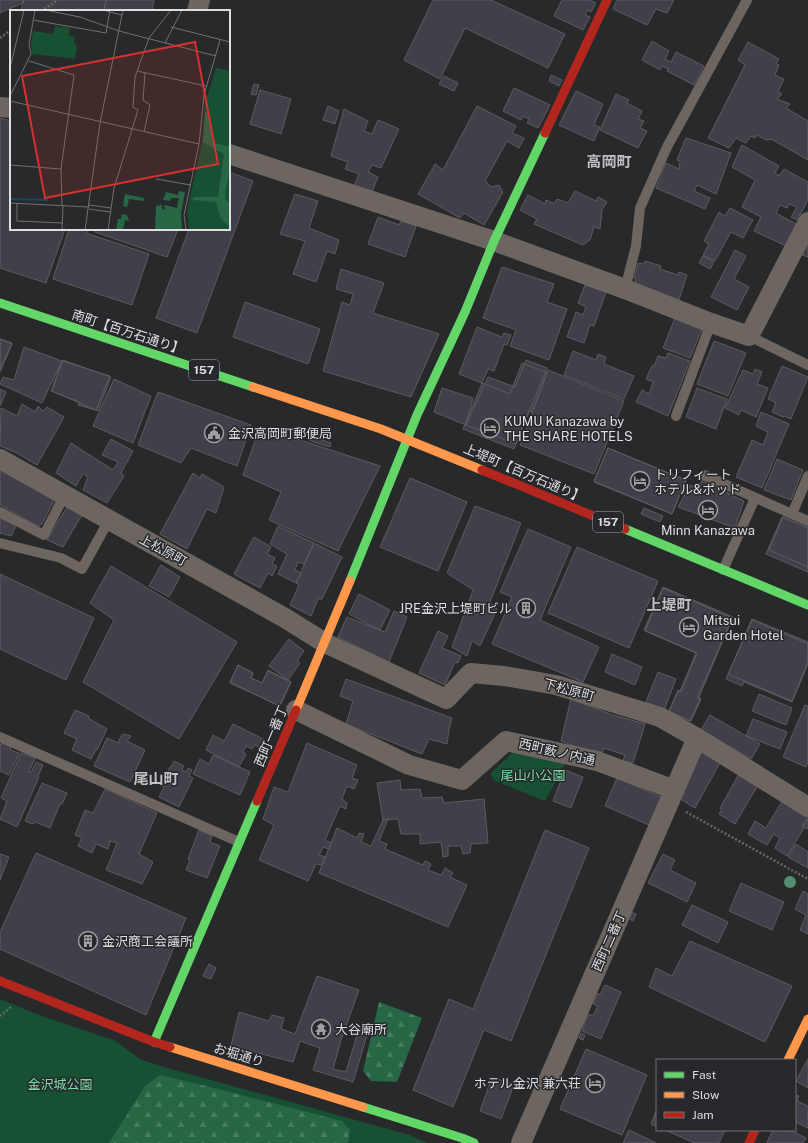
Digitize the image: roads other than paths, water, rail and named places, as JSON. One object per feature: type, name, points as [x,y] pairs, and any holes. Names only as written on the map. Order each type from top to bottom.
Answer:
[{"type":"main road","name":"西町一番丁","points":[[154,1042],[325,643],[417,415],[465,312],[494,241],[605,1]]},
{"type":"main road","name":"南町【百万石通り】","points":[[0,303],[407,439]]},
{"type":"main road","name":"上堤町【百万石通り】","points":[[407,439],[808,605]]},
{"type":"main road","name":"お堀通り","points":[[0,981],[154,1042],[459,1140],[474,1143]]},
{"type":"main road","points":[[788,1059],[808,1019]]},
{"type":"main road","points":[[749,1143],[755,1131]]},
{"type":"street","points":[[197,10],[200,0]]},
{"type":"street","points":[[0,107],[10,108]]},
{"type":"street","points":[[230,154],[494,241],[749,336],[808,222]]},
{"type":"street","name":"上松原町","points":[[0,459],[64,496],[259,603],[325,643]]},
{"type":"street","name":"下松原町","points":[[325,643],[446,699],[471,673],[504,676],[556,685],[660,717],[697,738],[808,807]]},
{"type":"street","name":"西町薮ノ内通","points":[[296,710],[409,764],[462,780],[506,741],[597,761],[672,797]]},
{"type":"street","name":"西町二番丁","points":[[520,1143],[697,738]]},
{"type":"lane","points":[[625,289],[636,246],[640,208],[667,147],[747,0]]},
{"type":"lane","points":[[676,416],[711,323]]},
{"type":"lane","points":[[749,336],[808,364]]},
{"type":"lane","points":[[704,475],[808,520]]},
{"type":"lane","points":[[792,514],[808,476]]},
{"type":"lane","points":[[0,512],[44,535],[64,496]]},
{"type":"lane","points":[[723,570],[755,498]]},
{"type":"lane","points":[[0,543],[61,558],[82,569],[109,520]]},
{"type":"lane","points":[[0,737],[239,842]]},
{"type":"place","name":"KUMU Kanazawa by THE SHARE HOTELS","points":[[490,428]]},
{"type":"place","name":"金沢高岡町郵便局","points":[[214,433]]},
{"type":"place","name":"トリフィート ホテル&ポッド","points":[[640,481]]},
{"type":"place","name":"Minn Kanazawa","points":[[708,510]]},
{"type":"place","name":"JRE金沢上堤町ビル","points":[[526,608]]},
{"type":"place","name":"Mitsui Garden Hotel","points":[[689,627]]},
{"type":"place","name":"金沢商工会議所","points":[[88,941]]},
{"type":"place","name":"大谷廟所","points":[[321,1029]]},
{"type":"place","name":"ホテル金沢 兼六荘","points":[[595,1083]]},
{"type":"district","name":"高岡町","points":[[609,161]]},
{"type":"district","name":"上堤町","points":[[669,604]]},
{"type":"district","name":"尾山町","points":[[156,778]]},
{"type":"park label","name":"尾山小公園","points":[[533,775]]},
{"type":"park label","name":"金沢城公園","points":[[60,1084]]}]
